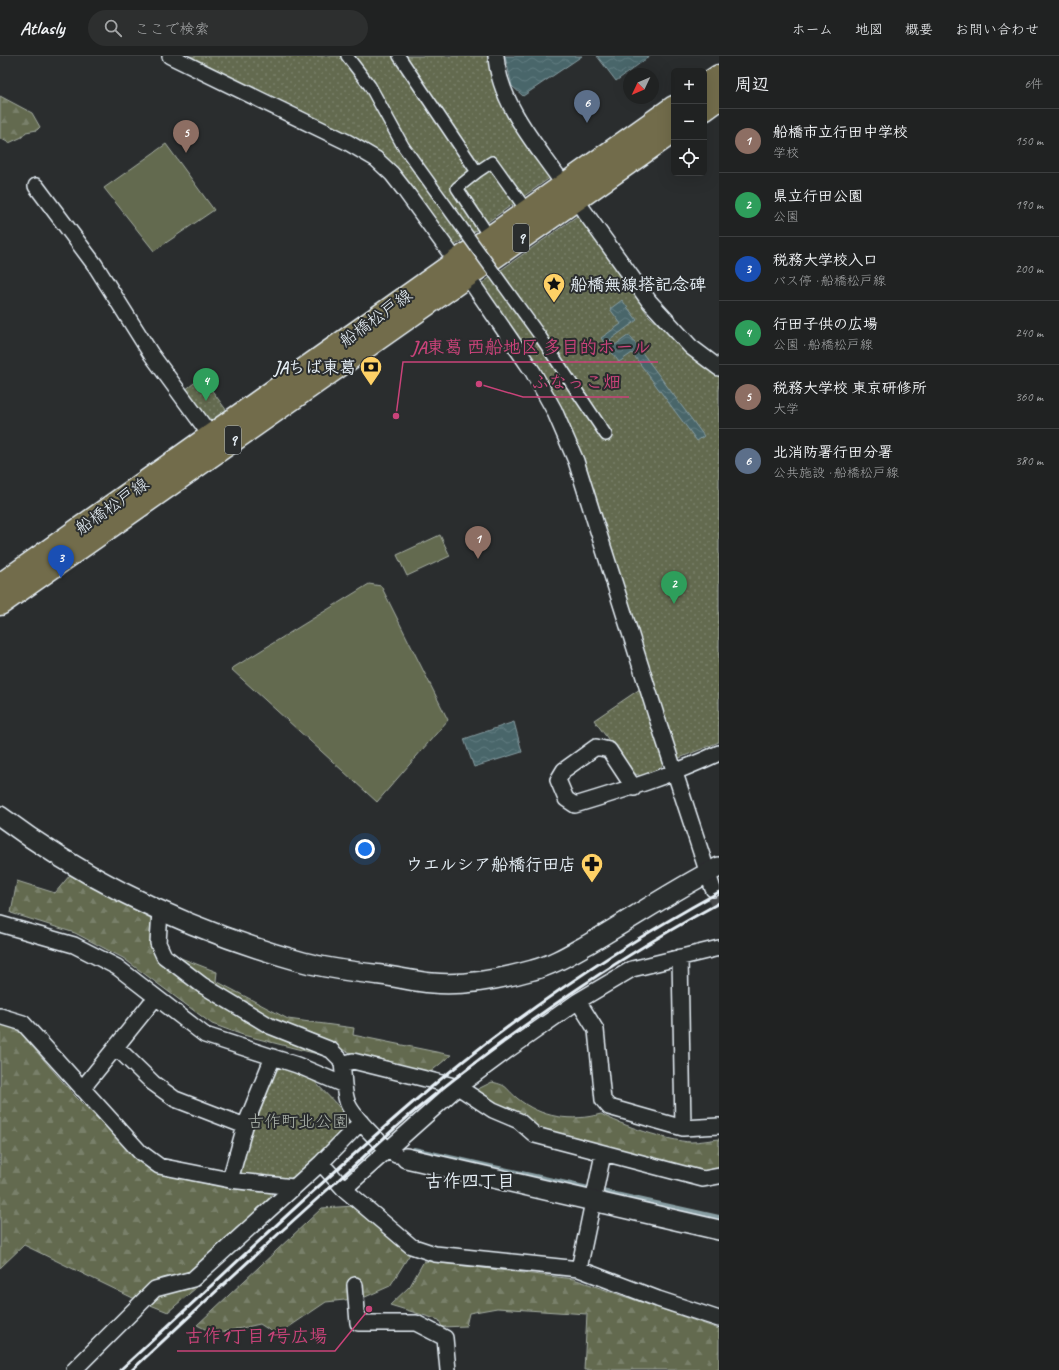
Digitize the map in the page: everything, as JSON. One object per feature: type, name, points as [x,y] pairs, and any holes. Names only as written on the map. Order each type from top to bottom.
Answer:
[{"type":"main road","points":[[707,84],[719,76]]},
{"type":"main road","points":[[707,108],[719,99]]},
{"type":"main road","name":"船橋松戸線","points":[[0,604],[461,269],[570,192],[671,109]]},
{"type":"main road","name":"船橋松戸線","points":[[570,192],[671,133]]},
{"type":"main road","name":"船橋松戸線","points":[[0,585],[211,436],[461,269]]},
{"type":"street","points":[[0,816],[37,843],[121,892],[160,911],[211,932],[304,963],[430,983],[446,984],[488,980],[534,970],[552,964],[713,876],[656,715],[576,461],[554,410],[533,372],[406,192],[392,174],[376,159],[347,142],[170,56]]},
{"type":"street","points":[[346,56],[370,86],[403,146],[540,336],[606,435]]},
{"type":"street","points":[[399,56],[477,172]]},
{"type":"street","points":[[496,56],[497,67],[509,101],[523,127],[658,312],[691,347],[719,368]]},
{"type":"street","points":[[485,230],[457,188],[477,172],[492,162],[522,204]]},
{"type":"street","points":[[36,186],[95,265],[151,354],[211,436]]},
{"type":"street","points":[[634,788],[610,750],[596,747],[564,770],[558,780],[566,799],[575,805],[634,788],[719,753]]},
{"type":"street","points":[[160,911],[158,943],[164,956],[202,985],[270,1026],[330,1050],[340,1059],[347,1102],[361,1122],[387,1150],[406,1158],[719,1230]]},
{"type":"street","points":[[0,924],[42,934],[74,945],[117,967],[205,1035],[297,1065],[344,1085]]},
{"type":"street","points":[[344,1189],[458,1087],[578,1001],[632,968],[719,948]]},
{"type":"street","points":[[680,957],[683,1128]]},
{"type":"street","points":[[82,1089],[156,997]]},
{"type":"street","points":[[578,1001],[596,1030],[603,1100],[609,1107],[683,1128],[719,1126]]},
{"type":"street","points":[[0,1016],[23,1023],[140,1152],[159,1166],[230,1180],[293,1187]]},
{"type":"street","points":[[116,1047],[153,1083],[175,1099],[245,1126]]},
{"type":"street","points":[[230,1180],[245,1126],[273,1057]]},
{"type":"street","points":[[342,1064],[353,1061],[458,1087],[493,1110],[519,1121],[535,1135],[703,1179],[719,1176]]},
{"type":"street","points":[[74,1370],[155,1289],[193,1279],[320,1163],[361,1122]]},
{"type":"street","points":[[579,1269],[603,1154]]},
{"type":"street","points":[[320,1163],[344,1189],[412,1246],[435,1254],[579,1269],[719,1319]]},
{"type":"street","points":[[355,1284],[358,1323],[416,1323],[446,1338],[448,1370]]},
{"type":"green space","points":[[182,56],[493,56],[499,101],[554,175],[451,248],[405,182]]},
{"type":"green space","points":[[0,96],[32,113],[40,127],[37,130],[26,132],[22,137],[9,143],[0,138]]},
{"type":"green space","points":[[166,144],[214,210],[154,251],[104,188]]},
{"type":"green space","points":[[580,214],[648,315],[680,344],[719,375],[719,742],[677,759],[586,465],[547,381],[478,286]]},
{"type":"green space","points":[[202,377],[227,411],[209,424],[185,390]]},
{"type":"green space","points":[[440,535],[450,556],[407,576],[397,555]]},
{"type":"green space","points":[[369,584],[381,586],[448,720],[377,802],[231,669]]},
{"type":"green space","points":[[640,689],[663,763],[658,773],[643,777],[633,773],[594,720]]},
{"type":"green space","points":[[70,875],[152,919],[152,943],[268,1030],[325,1056],[243,1035],[212,1024],[123,958],[75,933],[11,913],[17,881],[55,893]]},
{"type":"green space","points":[[168,953],[217,972],[216,981],[288,1019],[354,1028],[353,1035],[451,1055],[428,1074],[354,1054],[272,1023],[205,981]]},
{"type":"green space","points":[[0,1023],[18,1030],[75,1096],[134,1155],[156,1173],[226,1188],[272,1193],[268,1201],[196,1270],[157,1280],[135,1299],[24,1245],[0,1268]]},
{"type":"green space","name":"古作町北公園","points":[[282,1066],[310,1077],[349,1117],[351,1123],[348,1128],[292,1181],[244,1177],[240,1169],[272,1071],[276,1067]]},
{"type":"green space","points":[[492,1082],[506,1087],[526,1105],[546,1114],[568,1118],[579,1118],[601,1114],[632,1127],[670,1139],[691,1142],[719,1139],[719,1168],[703,1172],[664,1160],[539,1129],[527,1118],[474,1091]]},
{"type":"green space","points":[[355,1206],[410,1254],[390,1286],[363,1298],[326,1302],[277,1335],[260,1324],[215,1334],[197,1325],[322,1208]]},
{"type":"green space","points":[[424,1261],[574,1279],[719,1329],[719,1370],[584,1370],[587,1314],[497,1308],[469,1313],[466,1326],[442,1327],[439,1320],[390,1305],[410,1286]]},
{"type":"green space","points":[[203,1282],[168,1312],[148,1304],[161,1293]]},
{"type":"water","points":[[505,56],[582,56],[523,96],[512,86]]},
{"type":"water","points":[[597,56],[650,56],[634,68],[623,68],[623,76],[616,81]]},
{"type":"water","points":[[622,300],[637,320],[610,340],[615,345],[629,335],[704,436],[697,441],[632,353],[619,362],[601,338],[621,324],[610,309]]},
{"type":"water","points":[[514,722],[522,752],[474,767],[464,739]]},
{"type":"waterway","points":[[414,1149],[719,1217]]},
{"type":"tunnel","points":[[713,889],[719,908]]},
{"type":"railway","points":[[120,1370],[341,1165],[452,1070],[525,1015],[601,962],[679,914],[719,892]]},
{"type":"railway","points":[[132,1370],[258,1252],[389,1133],[492,1049],[603,972],[641,948],[719,903]]},
{"type":"place","name":"北消防署行田分署","points":[[587,123]]},
{"type":"place","name":"税務大学校 東京研修所","points":[[186,153]]},
{"type":"place","name":"船橋無線搭記念碑","points":[[554,304]]},
{"type":"place","name":"ふなっこ畑","points":[[479,384]]},
{"type":"place","name":"JAちば東葛","points":[[371,386]]},
{"type":"place","name":"行田子供の広場","points":[[206,401]]},
{"type":"place","name":"JA東葛 西船地区 多目的ホール","points":[[396,416]]},
{"type":"place","name":"船橋市立行田中学校","points":[[478,559]]},
{"type":"place","name":"税務大学校入口","points":[[61,578]]},
{"type":"place","name":"県立行田公園","points":[[674,604]]},
{"type":"place","name":"ウエルシア船橋行田店","points":[[592,884]]},
{"type":"place","name":"古作1丁目1号広場","points":[[369,1309]]},
{"type":"district","name":"古作四丁目","points":[[470,1181]]}]
